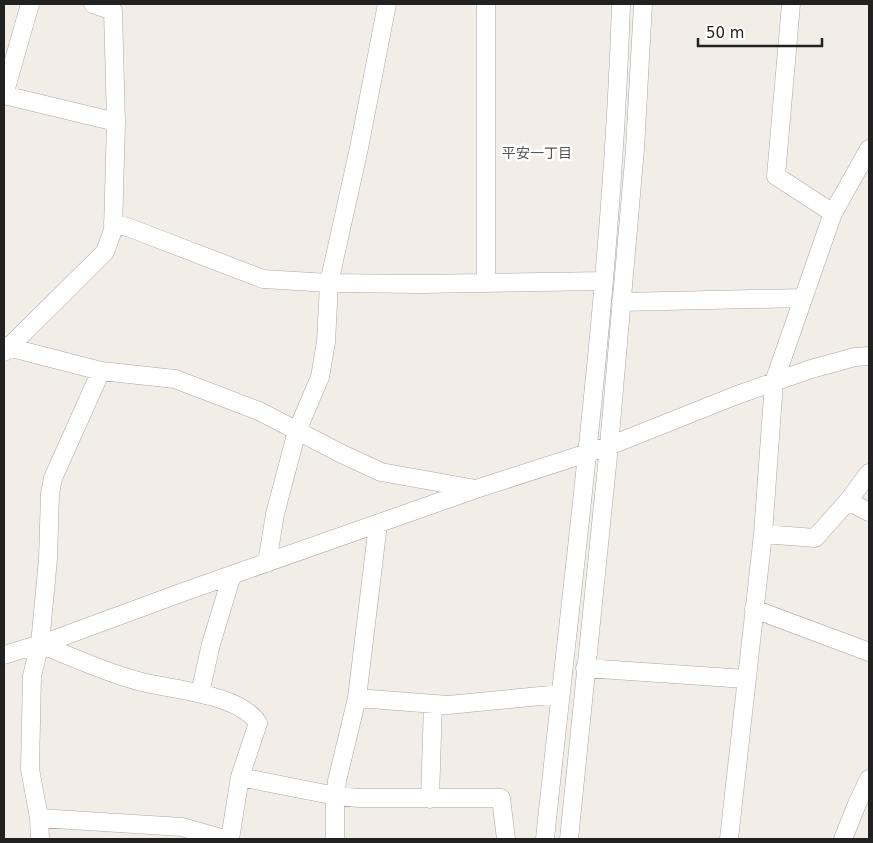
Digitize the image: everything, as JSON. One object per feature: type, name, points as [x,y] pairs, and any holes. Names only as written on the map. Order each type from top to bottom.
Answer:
[{"type":"street","points":[[30,4],[4,95],[116,122]]},
{"type":"street","points":[[6,349],[105,252],[113,230],[116,122],[113,11],[93,4]]},
{"type":"street","points":[[267,563],[275,514],[298,431],[320,377],[326,342],[328,283],[359,148],[387,4]]},
{"type":"street","points":[[486,4],[486,284]]},
{"type":"street","points":[[545,839],[587,453],[603,282],[615,134],[621,4]]},
{"type":"street","points":[[569,839],[609,446],[635,149],[643,4]]},
{"type":"street","points":[[791,4],[776,176],[833,213]]},
{"type":"street","points":[[729,839],[763,534],[774,382],[833,213],[869,149]]},
{"type":"street","points":[[113,223],[263,279],[328,283],[486,284],[603,282]]},
{"type":"street","points":[[621,302],[802,298]]},
{"type":"street","points":[[6,349],[101,371],[175,379],[260,411],[381,472],[476,489]]},
{"type":"street","points":[[4,655],[40,644],[476,489],[609,446],[737,394],[811,369],[855,357],[869,356]]},
{"type":"street","points":[[40,839],[39,818],[30,769],[32,676],[40,644],[48,559],[50,494],[53,478],[101,371]]},
{"type":"street","points":[[763,534],[815,538],[869,473]]},
{"type":"street","points":[[848,500],[869,512]]},
{"type":"street","points":[[335,839],[337,781],[357,698],[378,524]]},
{"type":"street","points":[[200,693],[211,644],[232,575]]},
{"type":"street","points":[[754,608],[869,652]]},
{"type":"street","points":[[40,644],[95,667],[138,681],[216,696],[253,715],[258,723],[240,777],[230,839]]},
{"type":"street","points":[[585,668],[746,679]]},
{"type":"street","points":[[357,698],[448,705],[561,694]]},
{"type":"street","points":[[430,799],[432,704]]},
{"type":"street","points":[[240,777],[336,796],[359,798],[501,798],[506,839]]},
{"type":"street","points":[[843,839],[863,807],[869,779]]},
{"type":"street","points":[[39,818],[182,827],[224,839]]},
{"type":"district","name":"平安一丁目","points":[[537,153]]}]
